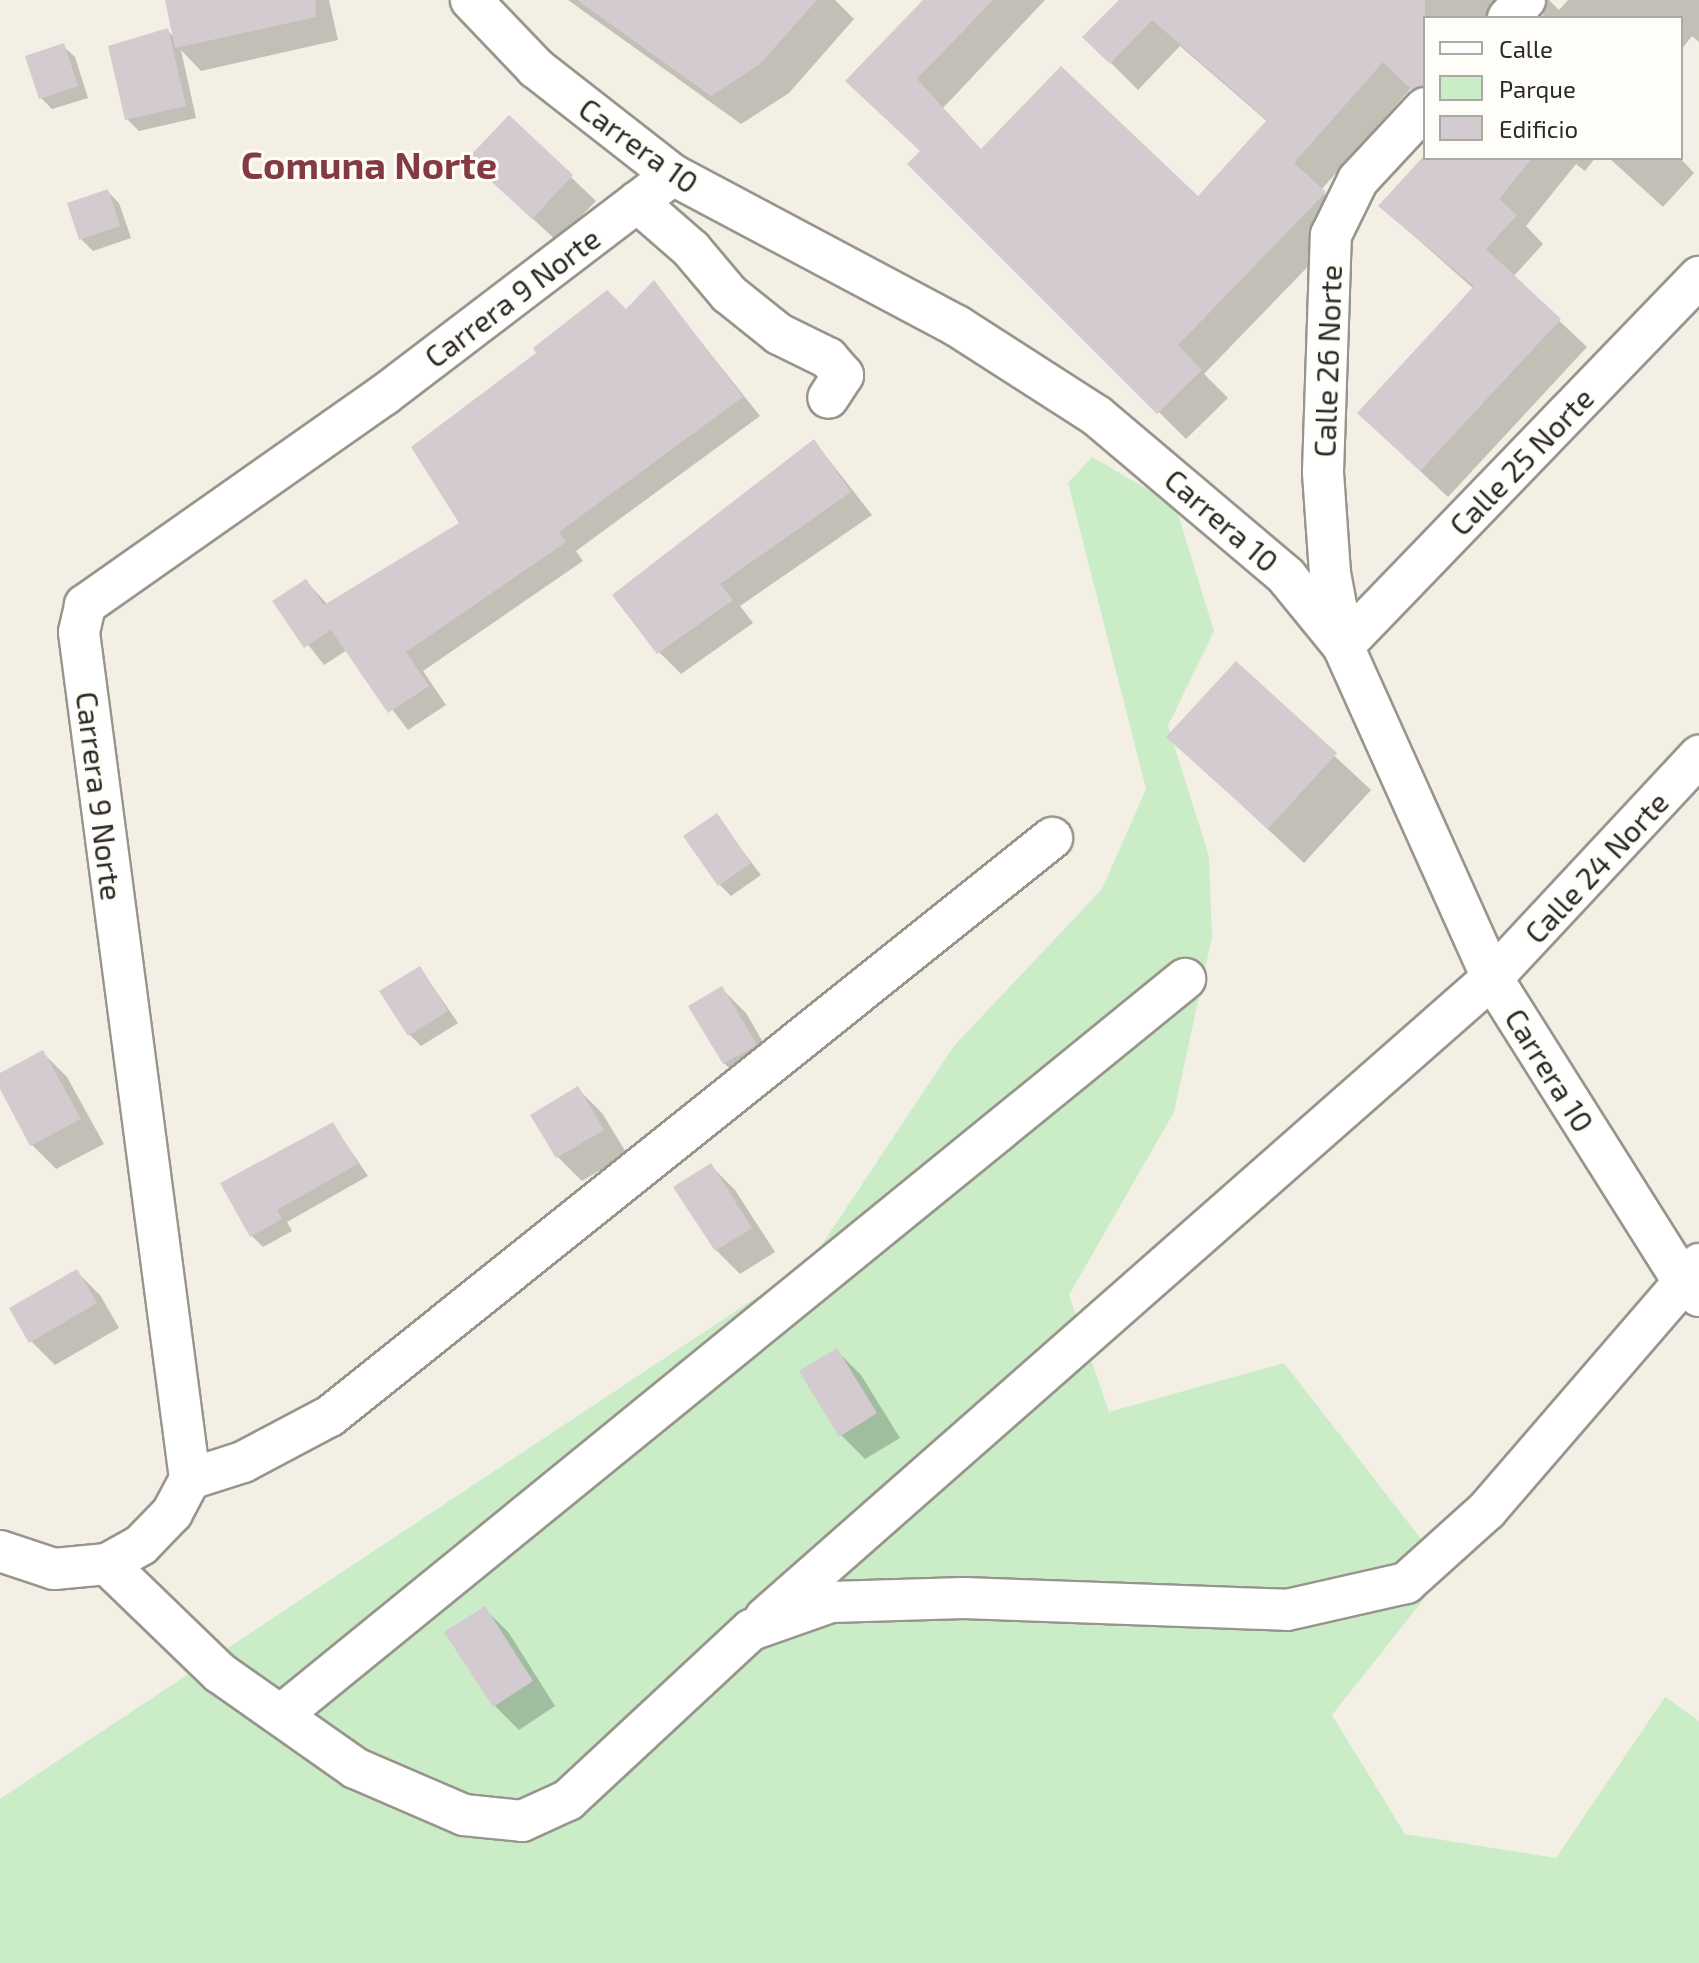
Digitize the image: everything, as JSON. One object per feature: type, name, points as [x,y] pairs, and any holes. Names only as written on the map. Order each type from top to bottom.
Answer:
[{"type":"street","name":"Carrera 10","points":[[471,0],[536,68],[673,175],[957,326],[1097,416],[1286,576],[1343,646],[1492,978],[1694,1280]]},
{"type":"street","points":[[1510,16],[1525,0]]},
{"type":"street","name":"Calle 26 Norte","points":[[1343,646],[1330,573],[1323,472],[1331,235],[1358,180],[1423,110]]},
{"type":"street","name":"Carrera 9 Norte","points":[[190,1479],[79,632],[85,605],[384,395],[673,175]]},
{"type":"street","points":[[637,202],[691,249],[729,294],[779,334],[828,358],[843,375],[828,398]]},
{"type":"street","name":"Calle 25 Norte","points":[[1343,646],[1699,277]]},
{"type":"street","name":"Calle 24 Norte","points":[[107,1564],[220,1673],[369,1774],[464,1815],[522,1821],[568,1800],[751,1630],[1492,978],[1699,756]]},
{"type":"street","points":[[0,1551],[54,1569],[107,1564],[141,1545],[172,1513],[190,1479],[243,1462],[330,1416],[1052,838]]},
{"type":"street","points":[[281,1715],[1185,979]]},
{"type":"street","points":[[751,1630],[831,1602],[964,1598],[1287,1610],[1406,1583],[1487,1510],[1694,1280]]},
{"type":"green space","points":[[1092,457],[1175,505],[1214,631],[1168,726],[1209,856],[1212,937],[1174,1112],[1069,1295],[1109,1412],[1284,1363],[1446,1571],[1332,1715],[1405,1834],[1556,1858],[1665,1697],[1699,1721],[1699,1963],[0,1963],[0,1799],[811,1261],[954,1046],[1102,889],[1146,789],[1068,483]]},
{"type":"building","points":[[165,0],[315,0],[316,17],[175,48]]},
{"type":"building","points":[[577,0],[817,0],[760,64],[711,96]]},
{"type":"building","points":[[923,0],[993,0],[917,79],[981,149],[1061,66],[1198,196],[1267,120],[1152,20],[1110,64],[1082,37],[1119,0],[1425,0],[1423,87],[1412,90],[1383,62],[1294,163],[1326,192],[1178,345],[1202,370],[1157,414],[907,164],[920,151],[845,81]]},
{"type":"building","points":[[168,28],[186,106],[125,120],[108,46]]},
{"type":"building","points":[[64,43],[78,86],[39,99],[25,56]]},
{"type":"building","points":[[509,115],[573,175],[532,219],[467,159]]},
{"type":"building","points":[[1422,158],[1530,160],[1499,199],[1517,215],[1486,249],[1561,319],[1420,471],[1357,413],[1474,286],[1378,206]]},
{"type":"building","points":[[108,189],[120,226],[79,240],[67,203]]},
{"type":"building","points":[[654,280],[743,397],[559,532],[566,542],[406,652],[429,686],[388,713],[331,630],[304,648],[272,601],[306,579],[324,605],[459,523],[411,447],[536,353],[533,348],[607,290],[626,309]]},
{"type":"building","points":[[814,439],[851,492],[720,584],[733,600],[657,654],[612,595]]},
{"type":"building","points":[[1236,661],[1337,753],[1268,829],[1166,737]]},
{"type":"building","points":[[717,813],[751,863],[718,886],[683,836]]},
{"type":"building","points":[[420,966],[448,1011],[408,1036],[379,991]]},
{"type":"building","points":[[722,986],[757,1045],[723,1064],[688,1006]]},
{"type":"building","points":[[43,1050],[81,1119],[30,1146],[0,1089],[0,1073]]},
{"type":"building","points":[[578,1086],[604,1130],[556,1158],[530,1115]]},
{"type":"building","points":[[333,1122],[358,1164],[277,1210],[282,1219],[250,1237],[220,1183]]},
{"type":"building","points":[[711,1163],[752,1228],[715,1251],[673,1187]]},
{"type":"building","points":[[77,1269],[97,1303],[29,1343],[9,1308]]},
{"type":"building","points":[[837,1348],[877,1413],[839,1437],[799,1371]]},
{"type":"building","points":[[485,1606],[533,1681],[493,1707],[444,1632]]},
{"type":"district","name":"Comuna Norte","points":[[369,165]]}]
